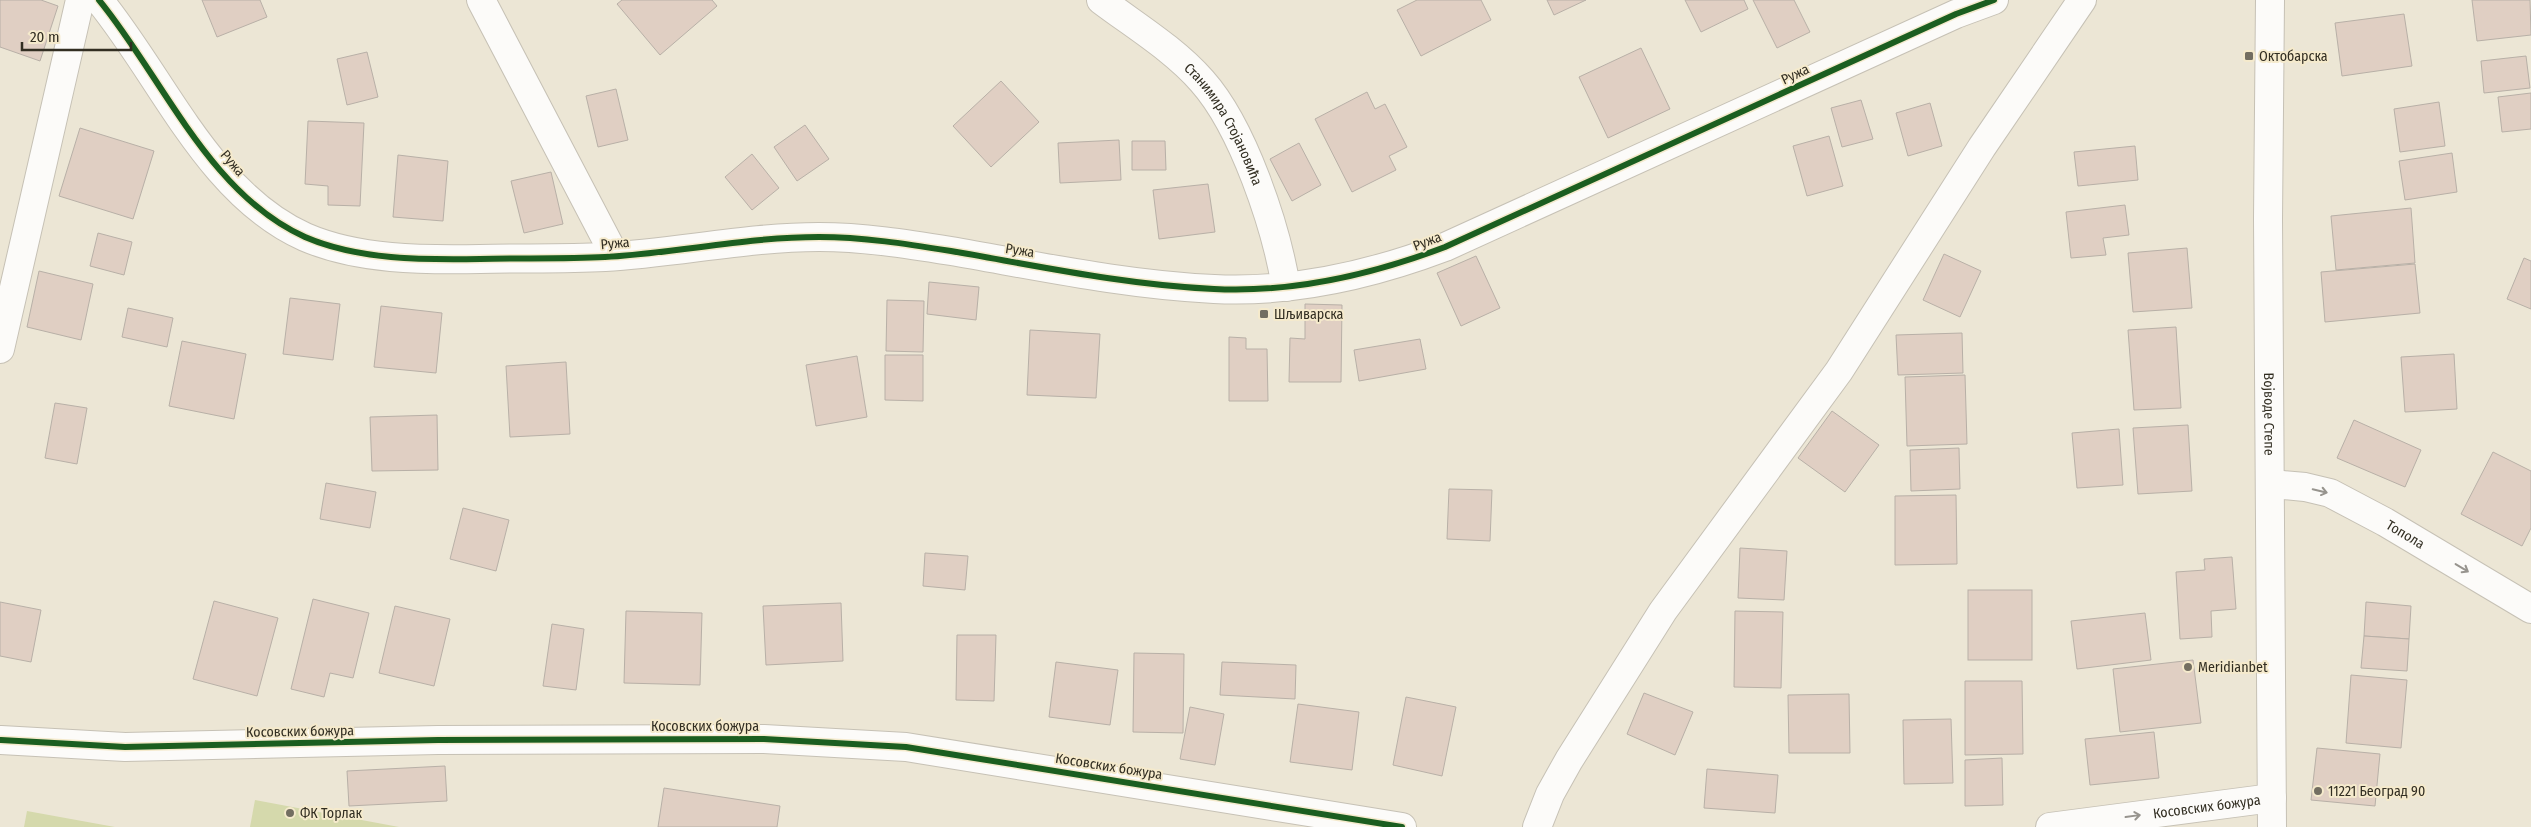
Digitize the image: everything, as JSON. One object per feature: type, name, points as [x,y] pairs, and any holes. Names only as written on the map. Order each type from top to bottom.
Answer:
[{"type":"street","points":[[0,349],[80,0]]},
{"type":"street","name":"Ружа","points":[[99,0],[134,46],[182,118],[225,176],[250,202],[276,222],[309,238],[344,248],[410,260],[614,256],[764,238],[824,237],[902,243],[1149,284],[1219,290],[1286,287],[1320,282],[1379,270],[1445,247],[1956,14],[1994,0]]},
{"type":"street","points":[[481,0],[614,256]]},
{"type":"street","name":"Станимира Стојановића","points":[[1100,0],[1176,57],[1202,81],[1218,105],[1237,139],[1263,199],[1273,229],[1286,287]]},
{"type":"street","points":[[1537,827],[1550,794],[1569,760],[1663,611],[1840,371],[1982,147],[2082,0]]},
{"type":"street","name":"Војводе Степе","points":[[2270,0],[2268,219],[2272,484],[2272,827]]},
{"type":"street","name":"Топола","points":[[2272,484],[2305,487],[2330,493],[2385,522],[2531,610]]},
{"type":"street","name":"Косовских божура","points":[[1,740],[125,747],[438,740],[764,738],[906,747],[1402,827]]},
{"type":"street","name":"Косовских божура","points":[[2050,827],[2272,798]]},
{"type":"green space","name":"ФК Торлак","points":[[255,800],[399,827],[250,827]]},
{"type":"green space","points":[[27,811],[115,827],[24,827]]},
{"type":"building","points":[[0,0],[41,0],[58,6],[40,61],[0,47]]},
{"type":"building","points":[[202,0],[260,0],[267,17],[217,37]]},
{"type":"building","points":[[622,0],[712,0],[717,6],[660,55],[617,4]]},
{"type":"building","points":[[1417,0],[1481,0],[1491,20],[1421,56],[1397,10]]},
{"type":"building","points":[[1547,0],[1586,0],[1554,15]]},
{"type":"building","points":[[1685,0],[1744,0],[1748,9],[1701,32]]},
{"type":"building","points":[[1753,0],[1794,0],[1810,32],[1777,48]]},
{"type":"building","points":[[2472,0],[2530,0],[2531,35],[2477,41]]},
{"type":"building","points":[[2404,14],[2412,66],[2342,76],[2335,23]]},
{"type":"building","points":[[1641,48],[1670,109],[1608,138],[1579,77]]},
{"type":"building","points":[[367,52],[378,97],[347,105],[337,59]]},
{"type":"building","points":[[2526,56],[2530,88],[2484,93],[2481,61]]},
{"type":"building","points":[[1001,81],[1039,122],[991,167],[953,126]]},
{"type":"building","points":[[616,89],[628,140],[598,147],[586,96]]},
{"type":"building","points":[[1367,92],[1375,109],[1385,104],[1407,147],[1389,156],[1396,170],[1352,192],[1315,119]]},
{"type":"building","points":[[2531,93],[2531,129],[2502,132],[2498,97]]},
{"type":"building","points":[[1861,100],[1873,139],[1842,147],[1831,108]]},
{"type":"building","points":[[2439,102],[2445,146],[2400,152],[2394,109]]},
{"type":"building","points":[[1930,103],[1942,146],[1908,156],[1896,113]]},
{"type":"building","points":[[308,121],[364,123],[360,206],[328,205],[328,186],[305,184]]},
{"type":"building","points":[[805,125],[829,159],[797,181],[774,147]]},
{"type":"building","points":[[80,128],[154,151],[133,219],[59,196]]},
{"type":"building","points":[[1829,136],[1843,186],[1807,196],[1793,146]]},
{"type":"building","points":[[1119,140],[1121,180],[1060,183],[1058,143]]},
{"type":"building","points":[[1132,141],[1165,141],[1166,170],[1132,170]]},
{"type":"building","points":[[1299,143],[1321,185],[1292,201],[1270,159]]},
{"type":"building","points":[[2135,146],[2138,180],[2078,186],[2074,152]]},
{"type":"building","points":[[2452,153],[2457,192],[2405,200],[2399,161]]},
{"type":"building","points":[[752,154],[779,188],[752,210],[725,177]]},
{"type":"building","points":[[398,155],[448,161],[443,221],[393,217]]},
{"type":"building","points":[[551,172],[563,224],[524,233],[511,181]]},
{"type":"building","points":[[1208,184],[1215,232],[1159,239],[1153,190]]},
{"type":"building","points":[[2125,205],[2129,235],[2103,238],[2106,255],[2071,258],[2066,212]]},
{"type":"building","points":[[2411,208],[2415,263],[2336,270],[2331,216]]},
{"type":"building","points":[[98,233],[132,242],[124,275],[90,266]]},
{"type":"building","points":[[2187,248],[2192,308],[2133,312],[2128,253]]},
{"type":"building","points":[[1944,254],[1981,271],[1960,317],[1923,300]]},
{"type":"building","points":[[1476,256],[1500,308],[1461,326],[1437,273]]},
{"type":"building","points":[[2524,258],[2531,261],[2531,309],[2507,299]]},
{"type":"building","points":[[2415,264],[2420,313],[2325,322],[2321,272]]},
{"type":"building","points":[[39,271],[93,284],[81,340],[27,327]]},
{"type":"building","points":[[929,282],[979,287],[976,320],[927,314]]},
{"type":"building","points":[[290,298],[340,304],[333,360],[283,354]]},
{"type":"building","points":[[887,300],[924,301],[923,352],[886,351]]},
{"type":"building","points":[[1305,304],[1342,305],[1341,382],[1289,382],[1290,338],[1305,339]]},
{"type":"building","points":[[381,306],[442,313],[436,373],[374,367]]},
{"type":"building","points":[[128,308],[173,318],[167,347],[122,337]]},
{"type":"building","points":[[2176,327],[2181,408],[2134,410],[2128,330]]},
{"type":"building","points":[[1030,330],[1100,334],[1096,398],[1027,395]]},
{"type":"building","points":[[1962,333],[1963,373],[1898,375],[1896,335]]},
{"type":"building","points":[[1229,337],[1246,338],[1246,349],[1267,349],[1268,401],[1229,401]]},
{"type":"building","points":[[1420,339],[1426,369],[1359,381],[1354,350]]},
{"type":"building","points":[[182,341],[246,354],[234,419],[169,406]]},
{"type":"building","points":[[2454,354],[2457,409],[2405,412],[2401,357]]},
{"type":"building","points":[[885,355],[923,355],[923,401],[885,400]]},
{"type":"building","points":[[857,356],[867,417],[816,426],[806,365]]},
{"type":"building","points":[[566,362],[570,434],[510,437],[506,366]]},
{"type":"building","points":[[1965,375],[1967,444],[1907,446],[1905,377]]},
{"type":"building","points":[[55,403],[87,408],[77,464],[45,458]]},
{"type":"building","points":[[1832,411],[1879,445],[1845,492],[1798,458]]},
{"type":"building","points":[[437,415],[438,470],[372,471],[370,417]]},
{"type":"building","points":[[2354,420],[2421,450],[2405,487],[2337,458]]},
{"type":"building","points":[[2188,425],[2192,491],[2138,494],[2133,428]]},
{"type":"building","points":[[2119,429],[2123,485],[2077,488],[2072,433]]},
{"type":"building","points":[[1959,448],[1960,489],[1911,491],[1910,450]]},
{"type":"building","points":[[2493,452],[2531,471],[2531,528],[2522,546],[2461,514]]},
{"type":"building","points":[[326,483],[376,492],[370,528],[320,519]]},
{"type":"building","points":[[1449,489],[1492,490],[1490,541],[1447,539]]},
{"type":"building","points":[[1956,495],[1957,564],[1895,565],[1895,496]]},
{"type":"building","points":[[463,508],[509,520],[496,571],[450,559]]},
{"type":"building","points":[[1740,548],[1787,551],[1784,600],[1738,598]]},
{"type":"building","points":[[925,553],[968,556],[965,590],[923,586]]},
{"type":"building","points":[[2232,557],[2236,609],[2211,611],[2212,637],[2180,639],[2176,572],[2205,570],[2204,559]]},
{"type":"building","points":[[1968,590],[2032,590],[2032,660],[1968,660]]},
{"type":"building","points":[[313,599],[369,613],[353,678],[330,673],[324,697],[291,689]]},
{"type":"building","points":[[214,601],[278,618],[257,696],[193,679]]},
{"type":"building","points":[[0,602],[41,610],[31,662],[0,656]]},
{"type":"building","points":[[2366,602],[2411,606],[2409,639],[2364,636]]},
{"type":"building","points":[[841,603],[843,661],[766,665],[763,606]]},
{"type":"building","points":[[395,606],[450,619],[434,686],[379,673]]},
{"type":"building","points":[[626,611],[702,613],[700,685],[624,683]]},
{"type":"building","points":[[1735,611],[1783,612],[1781,688],[1734,687]]},
{"type":"building","points":[[2145,613],[2151,660],[2077,669],[2071,621]]},
{"type":"building","points":[[552,624],[584,629],[576,690],[543,686]]},
{"type":"building","points":[[957,635],[996,635],[994,701],[956,700]]},
{"type":"building","points":[[2364,636],[2409,639],[2407,671],[2361,668]]},
{"type":"building","points":[[1134,653],[1184,654],[1183,733],[1133,732]]},
{"type":"building","points":[[2193,660],[2201,723],[2120,732],[2113,669]]},
{"type":"building","points":[[1056,662],[1118,670],[1110,725],[1049,717]]},
{"type":"building","points":[[1222,662],[1296,665],[1295,699],[1220,695]]},
{"type":"building","points":[[2351,675],[2407,680],[2401,748],[2346,743]]},
{"type":"building","points":[[1965,681],[2022,681],[2023,754],[1965,755]]},
{"type":"building","points":[[1644,693],[1693,712],[1675,755],[1627,734]]},
{"type":"building","points":[[1849,694],[1850,753],[1789,753],[1788,695]]},
{"type":"building","points":[[1406,697],[1456,707],[1442,776],[1393,765]]},
{"type":"building","points":[[1298,704],[1359,712],[1352,770],[1290,762]]},
{"type":"building","points":[[1190,707],[1224,714],[1215,765],[1180,759]]},
{"type":"building","points":[[1951,719],[1953,783],[1904,784],[1903,720]]},
{"type":"building","points":[[2154,732],[2159,778],[2090,785],[2085,739]]},
{"type":"building","points":[[2317,748],[2380,754],[2375,806],[2311,800]]},
{"type":"building","points":[[2002,758],[2003,805],[1965,806],[1965,760]]},
{"type":"building","points":[[445,766],[447,801],[349,806],[347,771]]},
{"type":"building","points":[[1707,769],[1778,775],[1775,813],[1704,808]]},
{"type":"building","points":[[664,788],[780,806],[777,827],[658,827]]},
{"type":"cycle path","points":[[99,0],[190,132],[241,193],[271,218],[305,237],[325,245],[369,254],[414,259],[590,258],[765,240],[836,237],[918,246],[1082,274],[1181,287],[1214,289],[1273,288],[1331,280],[1389,266],[1445,247],[1956,14],[1994,0]]},
{"type":"cycle path","points":[[1,740],[125,747],[438,740],[764,739],[906,747],[1402,827]]},
{"type":"place","name":"Октобарска","points":[[2249,56]]},
{"type":"place","name":"Шљиварска","points":[[1264,314]]},
{"type":"place","name":"Meridianbet","points":[[2188,667]]},
{"type":"place","name":"11221 Београд 90","points":[[2318,791]]},
{"type":"place","name":"ФК Торлак","points":[[290,813]]}]
